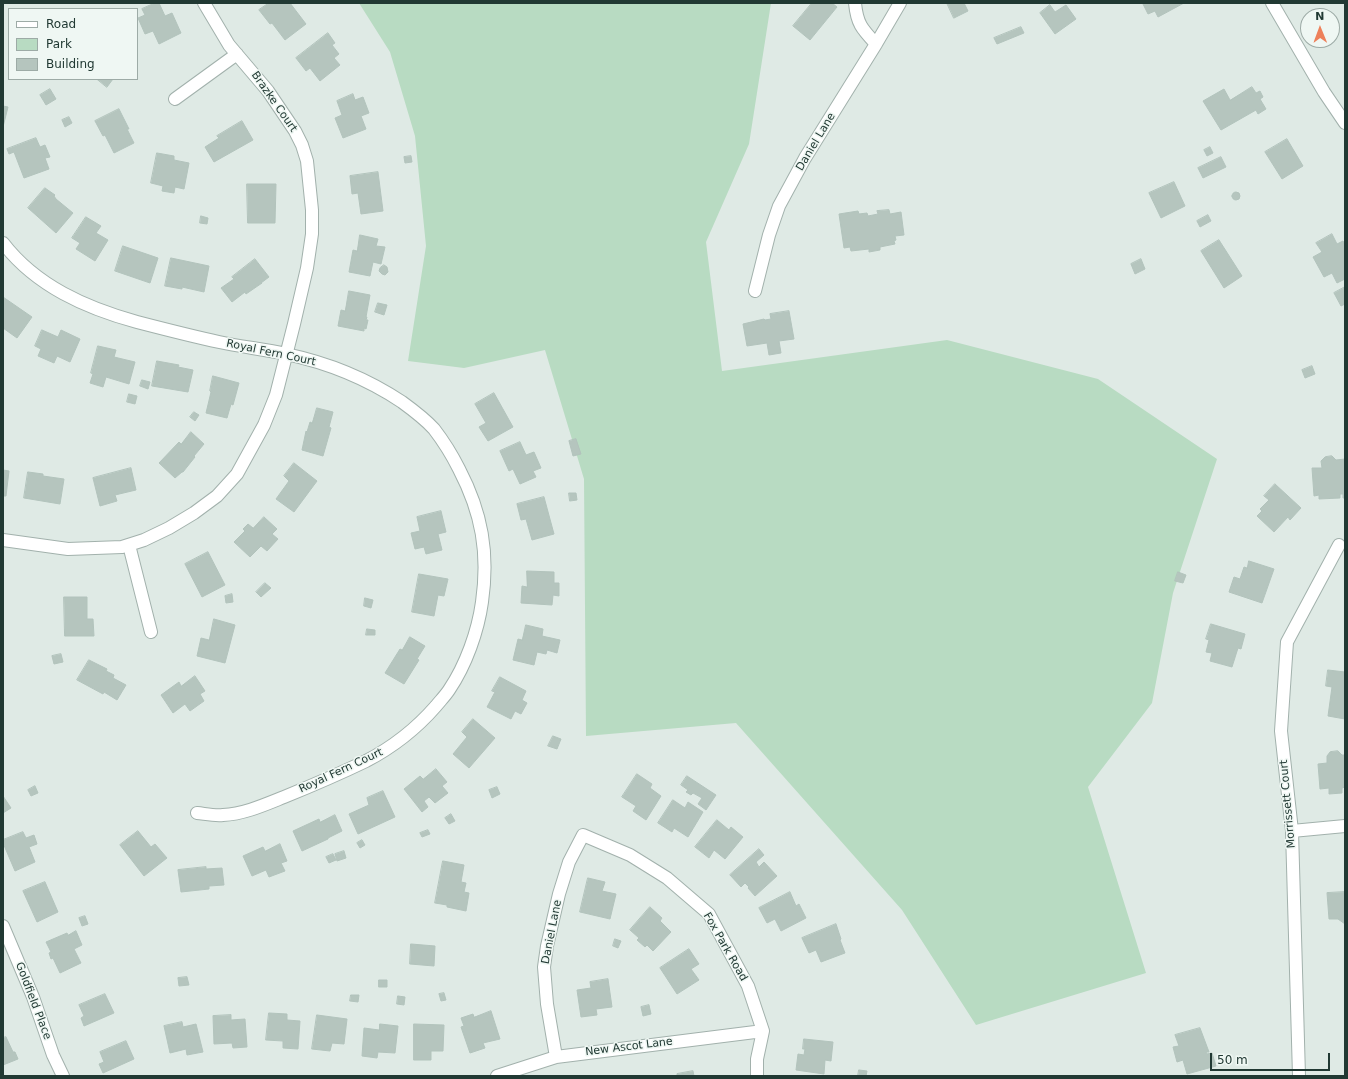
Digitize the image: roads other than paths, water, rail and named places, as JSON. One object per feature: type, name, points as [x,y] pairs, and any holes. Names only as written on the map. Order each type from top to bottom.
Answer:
[{"type":"street","name":"Brazke Court","points":[[3,540],[68,549],[122,547],[144,540],[169,528],[194,513],[217,496],[237,474],[264,425],[276,395],[307,268],[312,234],[312,210],[307,161],[302,145],[284,114],[268,91],[229,45],[204,3]]},
{"type":"street","points":[[855,3],[857,16],[862,28],[876,44]]},
{"type":"street","name":"Daniel Lane","points":[[755,291],[769,235],[779,206],[805,158],[900,3]]},
{"type":"street","points":[[1272,3],[1324,92],[1345,124]]},
{"type":"street","points":[[175,99],[237,54]]},
{"type":"street","name":"Royal Fern Court","points":[[3,243],[12,255],[29,271],[47,284],[90,307],[114,316],[157,328],[218,342],[287,354],[320,363],[358,376],[385,391],[413,410],[433,428],[452,456],[465,480],[476,507],[481,527],[484,557],[485,580],[481,608],[476,632],[467,656],[449,691],[415,728],[392,746],[369,759],[245,812],[224,815],[197,813]]},
{"type":"street","points":[[129,545],[151,632]]},
{"type":"street","name":"Morrissett Court","points":[[1299,1076],[1292,831],[1281,731],[1286,642],[1339,545]]},
{"type":"street","points":[[1292,831],[1345,826]]},
{"type":"street","name":"Daniel Lane","points":[[556,1056],[547,1004],[544,967],[547,946],[559,894],[569,862],[583,835]]},
{"type":"street","name":"Fox Park Road","points":[[583,835],[630,855],[667,878],[708,914],[748,986],[763,1031]]},
{"type":"street","name":"Goldfield Place","points":[[3,926],[33,997],[53,1055],[63,1076]]},
{"type":"street","points":[[757,1076],[757,1059],[763,1031]]},
{"type":"street","name":"New Ascot Lane","points":[[497,1076],[556,1056],[763,1031]]}]
